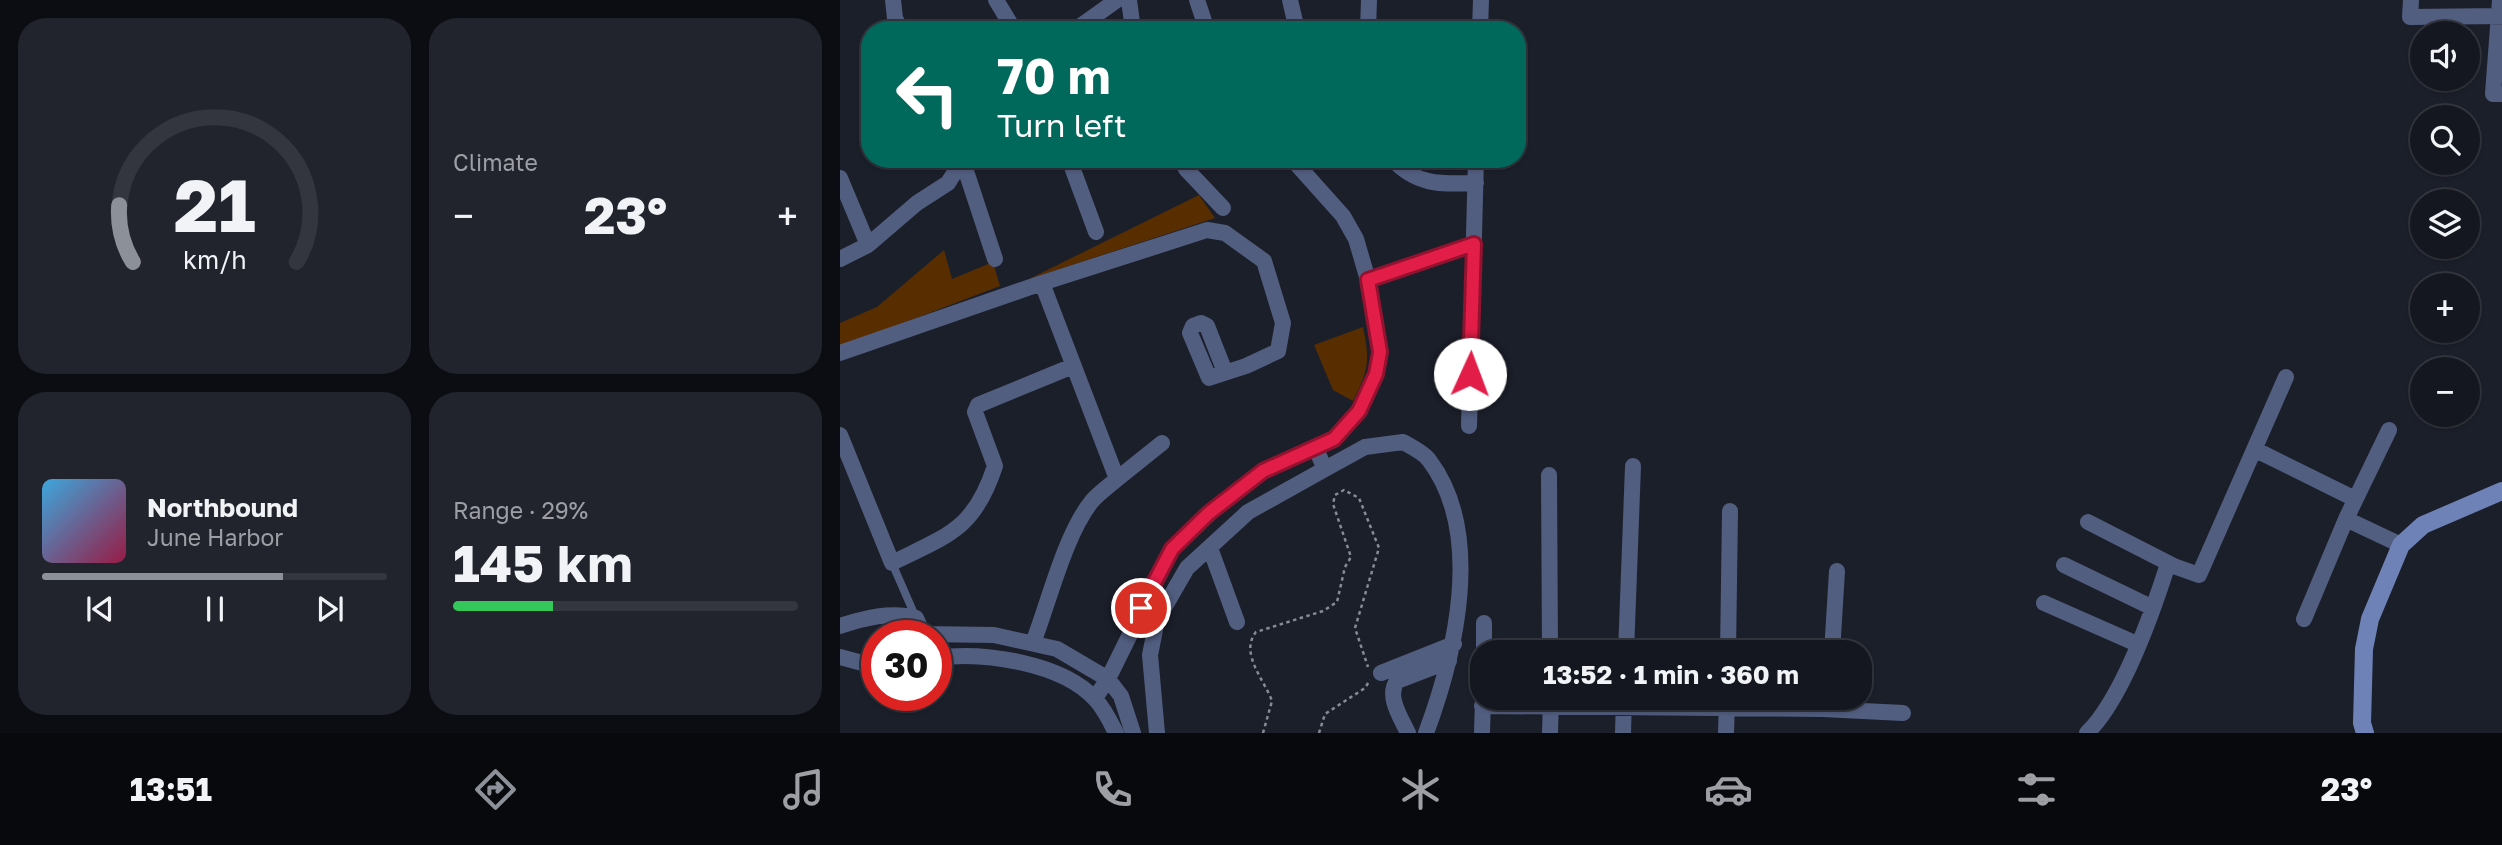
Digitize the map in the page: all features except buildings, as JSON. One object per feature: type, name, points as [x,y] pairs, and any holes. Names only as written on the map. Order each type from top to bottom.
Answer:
[{"type":"street","points":[[893,0],[896,21]]},
{"type":"street","points":[[996,0],[1009,21]]},
{"type":"street","points":[[1088,21],[1117,0]]},
{"type":"street","points":[[1129,0],[1132,21]]},
{"type":"street","points":[[1197,0],[1204,21]]},
{"type":"street","points":[[1290,0],[1295,21]]},
{"type":"street","points":[[1368,21],[1369,0]]},
{"type":"street","points":[[1480,21],[1481,0]]},
{"type":"street","points":[[2411,0],[2410,17],[2456,8],[2501,10],[2493,94],[2502,94]]},
{"type":"street","points":[[840,259],[868,245],[917,203],[948,183],[957,168]]},
{"type":"street","points":[[965,168],[995,259]]},
{"type":"street","points":[[1072,168],[1096,232]]},
{"type":"street","points":[[1186,168],[1223,208]]},
{"type":"street","points":[[1094,698],[1108,679],[1172,549],[1209,513],[1263,471],[1334,439],[1359,411],[1376,374],[1380,352],[1368,280],[1356,239],[1343,216],[1300,168]]},
{"type":"street","points":[[1401,168],[1407,174],[1436,184],[1476,184]]},
{"type":"street","points":[[1469,426],[1476,168]]},
{"type":"street","points":[[840,178],[868,245]]},
{"type":"street","points":[[840,353],[1041,283],[1207,230],[1225,233],[1264,261],[1283,323],[1278,351],[1225,372]]},
{"type":"street","points":[[1368,280],[1474,244]]},
{"type":"street","points":[[1041,283],[1117,479]]},
{"type":"street","points":[[840,435],[892,563],[951,534],[969,519],[980,503],[995,466],[975,412],[978,405],[1073,366]]},
{"type":"street","points":[[2087,733],[2110,706],[2168,564],[2199,575],[2286,377]]},
{"type":"street","points":[[2304,619],[2346,519],[2389,430]]},
{"type":"street","points":[[1334,439],[1342,459]]},
{"type":"street","points":[[1157,733],[1150,656],[1157,620],[1187,568],[1248,512],[1365,447],[1404,442],[1428,458],[1449,496],[1456,523],[1460,604],[1445,683],[1426,733]]},
{"type":"street","points":[[1033,643],[1063,557],[1092,501],[1162,443]]},
{"type":"street","points":[[1315,447],[1325,469]]},
{"type":"street","points":[[2256,450],[2355,499]]},
{"type":"street","points":[[1626,640],[1633,466]]},
{"type":"street","points":[[1549,475],[1550,640]]},
{"type":"street","points":[[2365,733],[2362,723],[2364,649],[2370,619],[2401,545],[2423,525],[2502,491]]},
{"type":"street","points":[[1728,640],[1730,511]]},
{"type":"street","points":[[2346,519],[2401,545]]},
{"type":"street","points":[[2088,522],[2177,567]]},
{"type":"street","points":[[1210,548],[1237,622]]},
{"type":"street","points":[[2064,565],[2152,608]]},
{"type":"street","points":[[1833,640],[1837,571]]},
{"type":"street","points":[[2044,603],[2137,644]]},
{"type":"street","points":[[840,626],[890,614],[916,618]]},
{"type":"street","points":[[1484,623],[1484,640]]},
{"type":"street","points":[[952,634],[994,635],[1057,649],[1108,679],[1121,696],[1133,733]]},
{"type":"street","points":[[1381,673],[1454,644]]},
{"type":"street","points":[[840,657],[861,663]]},
{"type":"street","points":[[952,658],[1000,658],[1049,670],[1094,698],[1116,733]]},
{"type":"street","points":[[1408,733],[1394,700],[1394,685],[1397,681],[1449,661]]},
{"type":"street","points":[[1872,709],[1903,712]]},
{"type":"street","points":[[1482,733],[1483,710]]},
{"type":"street","points":[[1550,733],[1551,710]]},
{"type":"street","points":[[1623,733],[1624,710]]},
{"type":"street","points":[[1726,733],[1727,710]]},
{"type":"lane","points":[[892,563],[916,618]]},
{"type":"path","points":[[1263,733],[1273,704],[1250,655],[1252,637],[1259,631],[1329,609],[1337,602],[1345,567],[1351,557],[1332,504],[1335,495],[1344,490],[1359,498],[1378,544],[1354,628],[1370,678],[1365,688],[1325,714],[1319,733]]},
{"type":"shaded area","points":[[1199,195],[1215,218],[1029,279]]},
{"type":"shaded area","points":[[944,250],[952,279],[993,262],[1000,286],[840,347],[840,323],[877,307]]},
{"type":"shaded area","points":[[1363,327],[1367,365],[1353,401],[1333,390],[1314,345]]},
{"type":"route","points":[[1141,608],[1172,549],[1209,513],[1263,471],[1334,439],[1359,411],[1376,374],[1380,352],[1368,280],[1474,244],[1470,374]]}]
